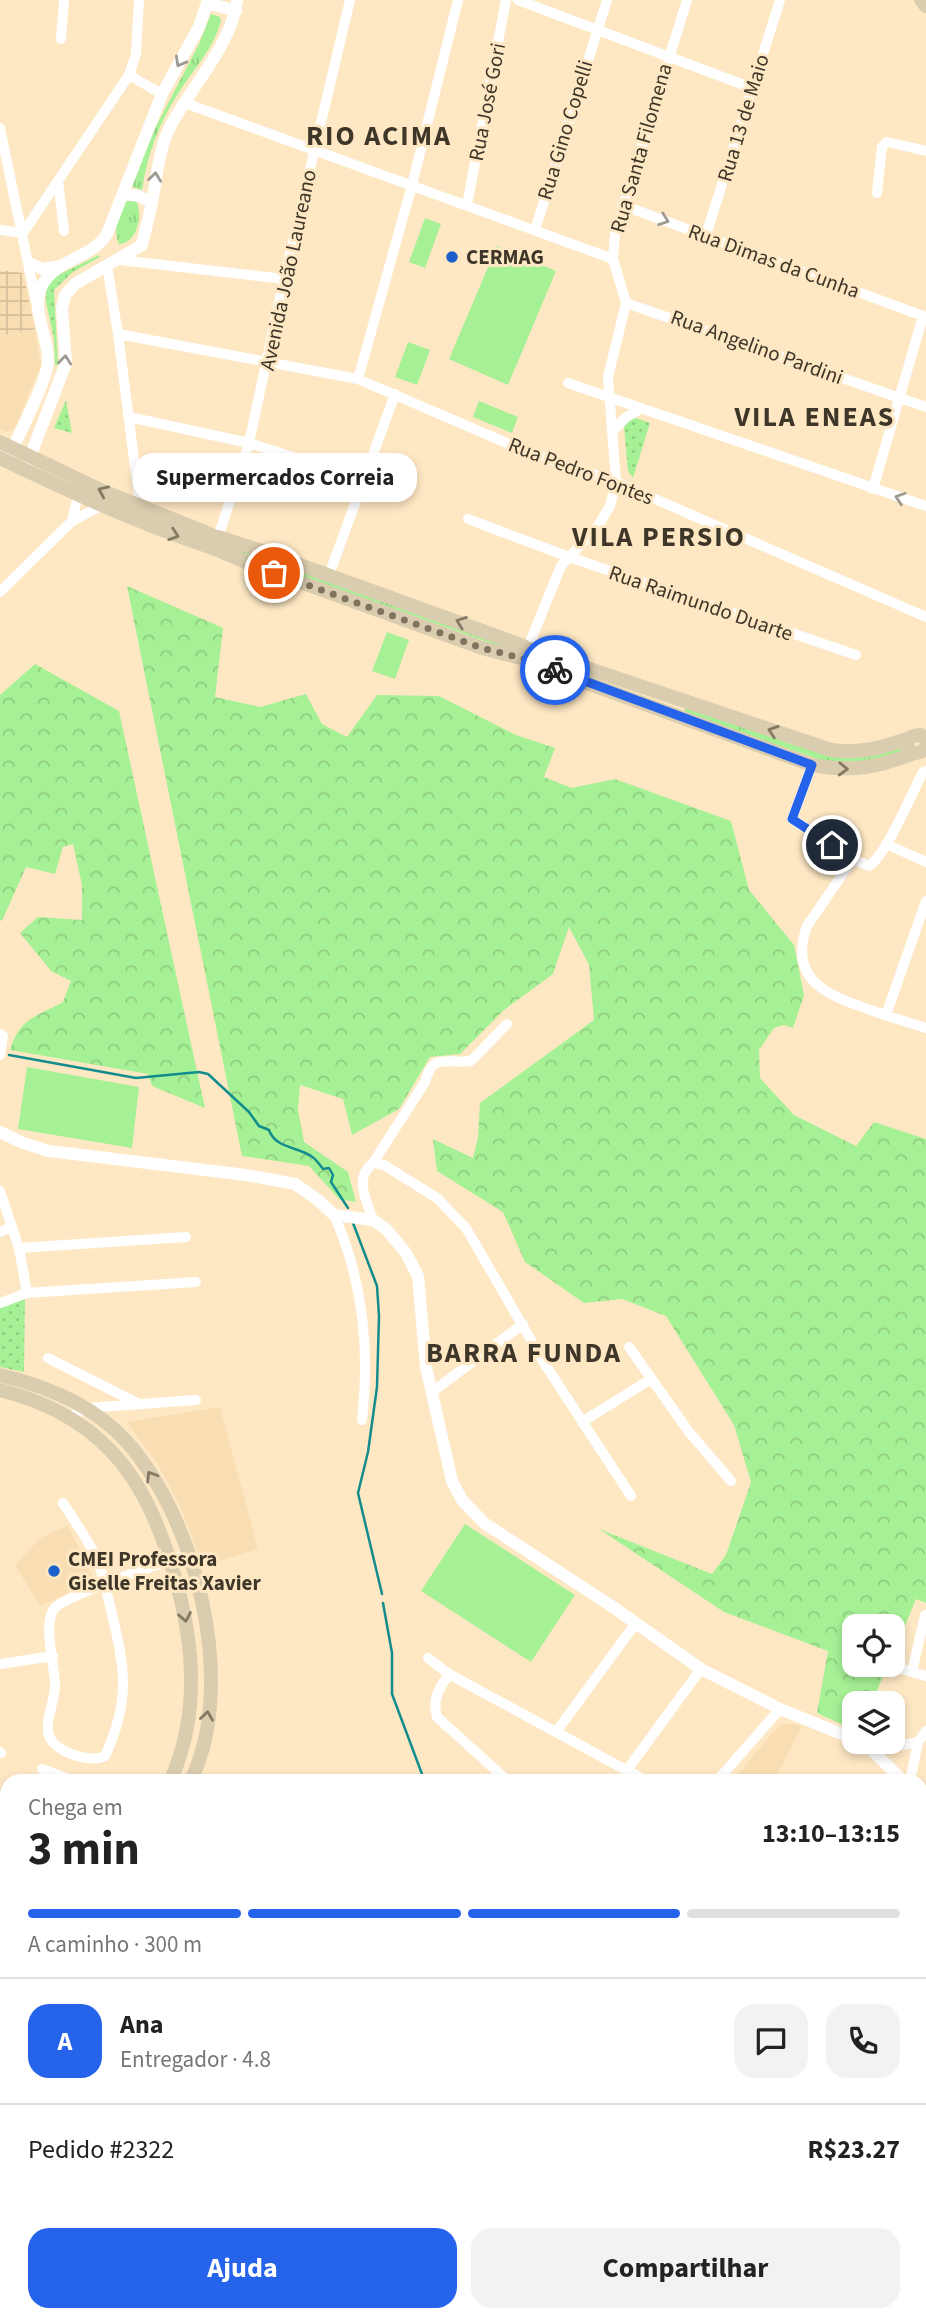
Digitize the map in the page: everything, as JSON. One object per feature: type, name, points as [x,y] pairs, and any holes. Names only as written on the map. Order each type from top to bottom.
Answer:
[{"type":"main road","points":[[920,0],[926,6]]},
{"type":"main road","points":[[5,452],[140,506],[251,564],[482,648],[526,652]]},
{"type":"main road","points":[[28,463],[78,495],[153,528],[329,575],[526,652],[679,707],[812,765],[852,770],[895,761],[920,741]]},
{"type":"main road","points":[[679,707],[831,750],[870,751],[920,741]]},
{"type":"main road","points":[[0,1375],[37,1385],[86,1408],[125,1440],[154,1479],[173,1516],[198,1579],[211,1658],[210,1695],[203,1746],[193,1774]]},
{"type":"main road","points":[[0,1390],[24,1396],[69,1418],[107,1447],[131,1475],[157,1525],[180,1587],[192,1668],[188,1724],[174,1774]]},
{"type":"main road","points":[[157,1525],[173,1516]]},
{"type":"street","points":[[61,38],[64,0]]},
{"type":"street","points":[[23,233],[130,75],[136,54],[139,0]]},
{"type":"street","name":"Avenida João Laureano","points":[[213,542],[249,443],[349,0]]},
{"type":"street","points":[[358,379],[412,185],[458,0]]},
{"type":"street","name":"Rua José Gori","points":[[467,205],[506,0]]},
{"type":"street","points":[[518,0],[752,88]]},
{"type":"street","name":"Rua Gino Copelli","points":[[534,230],[607,0]]},
{"type":"street","name":"Rua Santa Filomena","points":[[626,303],[613,259],[615,233],[687,0]]},
{"type":"street","name":"Rua 13 de Maio","points":[[706,235],[780,0]]},
{"type":"street","points":[[28,463],[66,363],[62,309],[65,295],[75,284],[142,245],[152,203],[157,162],[169,130],[214,58],[237,6],[208,2],[199,27],[162,94],[105,238],[61,266],[42,285],[36,302]]},
{"type":"street","points":[[130,75],[162,94]]},
{"type":"street","points":[[185,103],[613,259]]},
{"type":"street","points":[[0,128],[48,362],[34,398],[5,452]]},
{"type":"street","points":[[877,193],[881,147],[887,142],[926,151]]},
{"type":"street","points":[[58,180],[64,232]]},
{"type":"street","points":[[122,194],[139,195],[152,203]]},
{"type":"street","name":"Rua Dimas da Cunha","points":[[622,205],[925,316]]},
{"type":"street","points":[[0,230],[23,233]]},
{"type":"street","points":[[105,238],[113,263],[118,334],[140,506]]},
{"type":"street","points":[[142,245],[150,257],[161,264]]},
{"type":"street","points":[[29,263],[43,269],[61,266]]},
{"type":"street","points":[[113,263],[161,264],[284,279]]},
{"type":"street","points":[[526,652],[561,566],[610,506],[616,482],[608,377],[626,303]]},
{"type":"street","name":"Rua Angelino Pardini","points":[[626,303],[926,407]]},
{"type":"street","points":[[873,489],[925,316]]},
{"type":"street","name":"Rua Pedro Fontes","points":[[118,334],[358,379],[525,452],[616,482],[926,617]]},
{"type":"street","points":[[568,383],[926,506]]},
{"type":"street","points":[[329,575],[395,394]]},
{"type":"street","points":[[34,398],[51,405]]},
{"type":"street","points":[[612,432],[625,418],[642,408]]},
{"type":"street","points":[[129,417],[249,443],[364,480]]},
{"type":"street","points":[[72,521],[78,495]]},
{"type":"street","points":[[0,592],[72,521],[101,506]]},
{"type":"street","name":"Rua Raimundo Duarte","points":[[468,519],[569,557],[856,655]]},
{"type":"street","points":[[812,765],[792,819],[853,859],[865,865],[872,865],[925,773],[920,741]]},
{"type":"street","points":[[886,844],[926,862]]},
{"type":"street","points":[[853,859],[807,926],[802,938],[805,969],[824,991],[926,1028]]},
{"type":"street","points":[[886,1015],[926,901]]},
{"type":"street","points":[[373,1220],[361,1184],[364,1171],[373,1163],[425,1082],[429,1068],[437,1061],[471,1061],[507,1024]]},
{"type":"street","points":[[0,1034],[4,1036],[0,1055]]},
{"type":"street","points":[[0,1132],[49,1151],[246,1175],[295,1184],[318,1200],[334,1215],[347,1244],[367,1345],[362,1420]]},
{"type":"street","points":[[373,1163],[384,1165],[437,1198],[466,1228],[546,1366],[631,1496]]},
{"type":"street","points":[[0,1191],[19,1248],[27,1293]]},
{"type":"street","points":[[334,1215],[373,1220],[386,1229],[406,1253],[418,1276],[426,1367],[453,1481],[462,1500],[484,1523],[701,1669],[780,1709],[842,1734]]},
{"type":"street","points":[[0,1232],[11,1227]]},
{"type":"street","points":[[19,1248],[186,1237]]},
{"type":"street","points":[[0,1303],[27,1293],[196,1282]]},
{"type":"street","points":[[432,1392],[523,1324]]},
{"type":"street","points":[[629,1347],[689,1432],[731,1481]]},
{"type":"street","points":[[48,1358],[137,1404]]},
{"type":"street","points":[[582,1422],[651,1379]]},
{"type":"street","points":[[69,1418],[86,1408],[196,1400]]},
{"type":"street","points":[[63,1503],[93,1551],[106,1584],[119,1639],[124,1696],[120,1716],[105,1756],[92,1761],[68,1752],[53,1743],[48,1728],[56,1686],[48,1621],[53,1611],[59,1604],[106,1584],[188,1554]]},
{"type":"street","points":[[912,1672],[925,1615]]},
{"type":"street","points":[[556,1732],[636,1623]]},
{"type":"street","points":[[0,1664],[52,1657]]},
{"type":"street","points":[[428,1658],[449,1674],[634,1774]]},
{"type":"street","points":[[627,1770],[701,1669]]},
{"type":"street","points":[[905,1670],[926,1676]]},
{"type":"street","points":[[449,1674],[436,1696],[434,1709],[437,1717],[500,1774]]},
{"type":"street","points":[[723,1774],[780,1709]]},
{"type":"street","points":[[912,1774],[918,1741],[926,1731]]},
{"type":"street","points":[[905,1744],[918,1741]]},
{"type":"street","points":[[876,1754],[897,1774]]},
{"type":"street","points":[[42,1769],[55,1774]]},
{"type":"shaded area","points":[[0,270],[23,273],[35,329],[0,336]]},
{"type":"shaded area","points":[[35,329],[41,365],[15,427],[5,432],[0,429],[0,336]]},
{"type":"shaded area","points":[[220,1407],[258,1549],[203,1566],[180,1506],[157,1463],[127,1422]]},
{"type":"shaded area","name":"CMEI Professora Giselle Freitas Xavier","points":[[68,1525],[93,1577],[86,1584],[40,1606],[15,1565],[39,1539]]},
{"type":"shaded area","points":[[790,1723],[802,1726],[778,1774],[738,1774],[771,1734],[780,1725]]},
{"type":"green space","points":[[211,14],[220,17],[221,21],[214,40],[166,115],[151,151],[142,190],[130,186],[150,138],[199,44]]},
{"type":"green space","points":[[136,201],[139,221],[130,239],[119,244],[117,223],[125,202]]},
{"type":"green space","points":[[425,218],[441,224],[425,268],[409,262]]},
{"type":"green space","points":[[497,246],[556,271],[508,385],[449,359]]},
{"type":"green space","points":[[99,255],[100,257],[73,272],[54,290],[58,365],[55,365],[46,286],[52,278]]},
{"type":"green space","points":[[408,342],[430,350],[417,385],[395,377]]},
{"type":"green space","points":[[66,400],[72,433],[54,428]]},
{"type":"green space","points":[[479,401],[518,417],[512,433],[473,417]]},
{"type":"green space","points":[[636,418],[650,423],[633,478],[628,471],[624,427],[629,420]]},
{"type":"green space","points":[[226,545],[517,648],[513,651],[225,549]]},
{"type":"green space","points":[[127,586],[223,628],[215,697],[260,707],[306,694],[322,724],[347,737],[377,695],[439,696],[516,735],[555,748],[544,777],[572,788],[615,779],[731,821],[749,890],[794,945],[804,995],[793,1028],[784,1025],[774,1028],[759,1050],[760,1078],[794,1115],[856,1146],[874,1122],[926,1139],[926,1603],[916,1599],[905,1626],[905,1614],[842,1614],[842,1677],[883,1677],[877,1691],[842,1691],[842,1724],[817,1713],[828,1651],[724,1612],[599,1529],[712,1574],[726,1555],[751,1482],[734,1425],[666,1316],[622,1299],[584,1303],[525,1262],[503,1212],[437,1171],[433,1139],[473,1158],[478,1137],[480,1103],[594,1020],[589,965],[569,927],[553,974],[504,1010],[460,1054],[430,1057],[399,1109],[352,1135],[343,1099],[300,1085],[298,1110],[304,1142],[348,1172],[356,1202],[339,1199],[309,1166],[242,1156]]},
{"type":"green space","points":[[387,632],[409,640],[395,679],[372,671]]},
{"type":"green space","points":[[35,664],[119,711],[205,1108],[152,1086],[148,1074],[10,1050],[24,1025],[63,1002],[71,981],[51,971],[20,933],[38,917],[82,920],[82,885],[73,844],[63,847],[55,874],[26,867],[2,921],[0,920],[0,695]]},
{"type":"green space","points":[[686,707],[751,727],[784,742],[826,755],[900,747],[903,754],[877,761],[824,761],[687,714]]},
{"type":"green space","points":[[27,1067],[139,1087],[132,1148],[18,1129]]},
{"type":"green space","points":[[25,1297],[24,1372],[0,1367],[0,1306]]},
{"type":"green space","points":[[465,1524],[575,1595],[531,1662],[421,1591]]},
{"type":"waterway","points":[[9,1055],[136,1078],[199,1072],[208,1074],[249,1112],[259,1126],[269,1130],[281,1144],[306,1153],[323,1169],[329,1168],[333,1175],[331,1182],[348,1208]]},
{"type":"waterway","points":[[353,1223],[377,1286],[377,1387],[368,1452],[358,1493],[382,1594]]},
{"type":"waterway","points":[[383,1603],[392,1653],[392,1694],[422,1774]]},
{"type":"way so far","points":[[274,573],[482,648],[555,670]]},
{"type":"place","name":"CERMAG","points":[[452,257]]},
{"type":"place","name":"Supermercados Correia","points":[[274,573]]},
{"type":"place","name":"CMEI Professora Giselle Freitas Xavier","points":[[54,1571]]},
{"type":"district","name":"RIO ACIMA","points":[[379,136]]},
{"type":"district","name":"VILA ENEAS","points":[[815,417]]},
{"type":"district","name":"VILA PERSIO","points":[[659,537]]},
{"type":"district","name":"BARRA FUNDA","points":[[524,1353]]},
{"type":"route","points":[[555,670],[812,765],[792,819],[832,845]]}]
